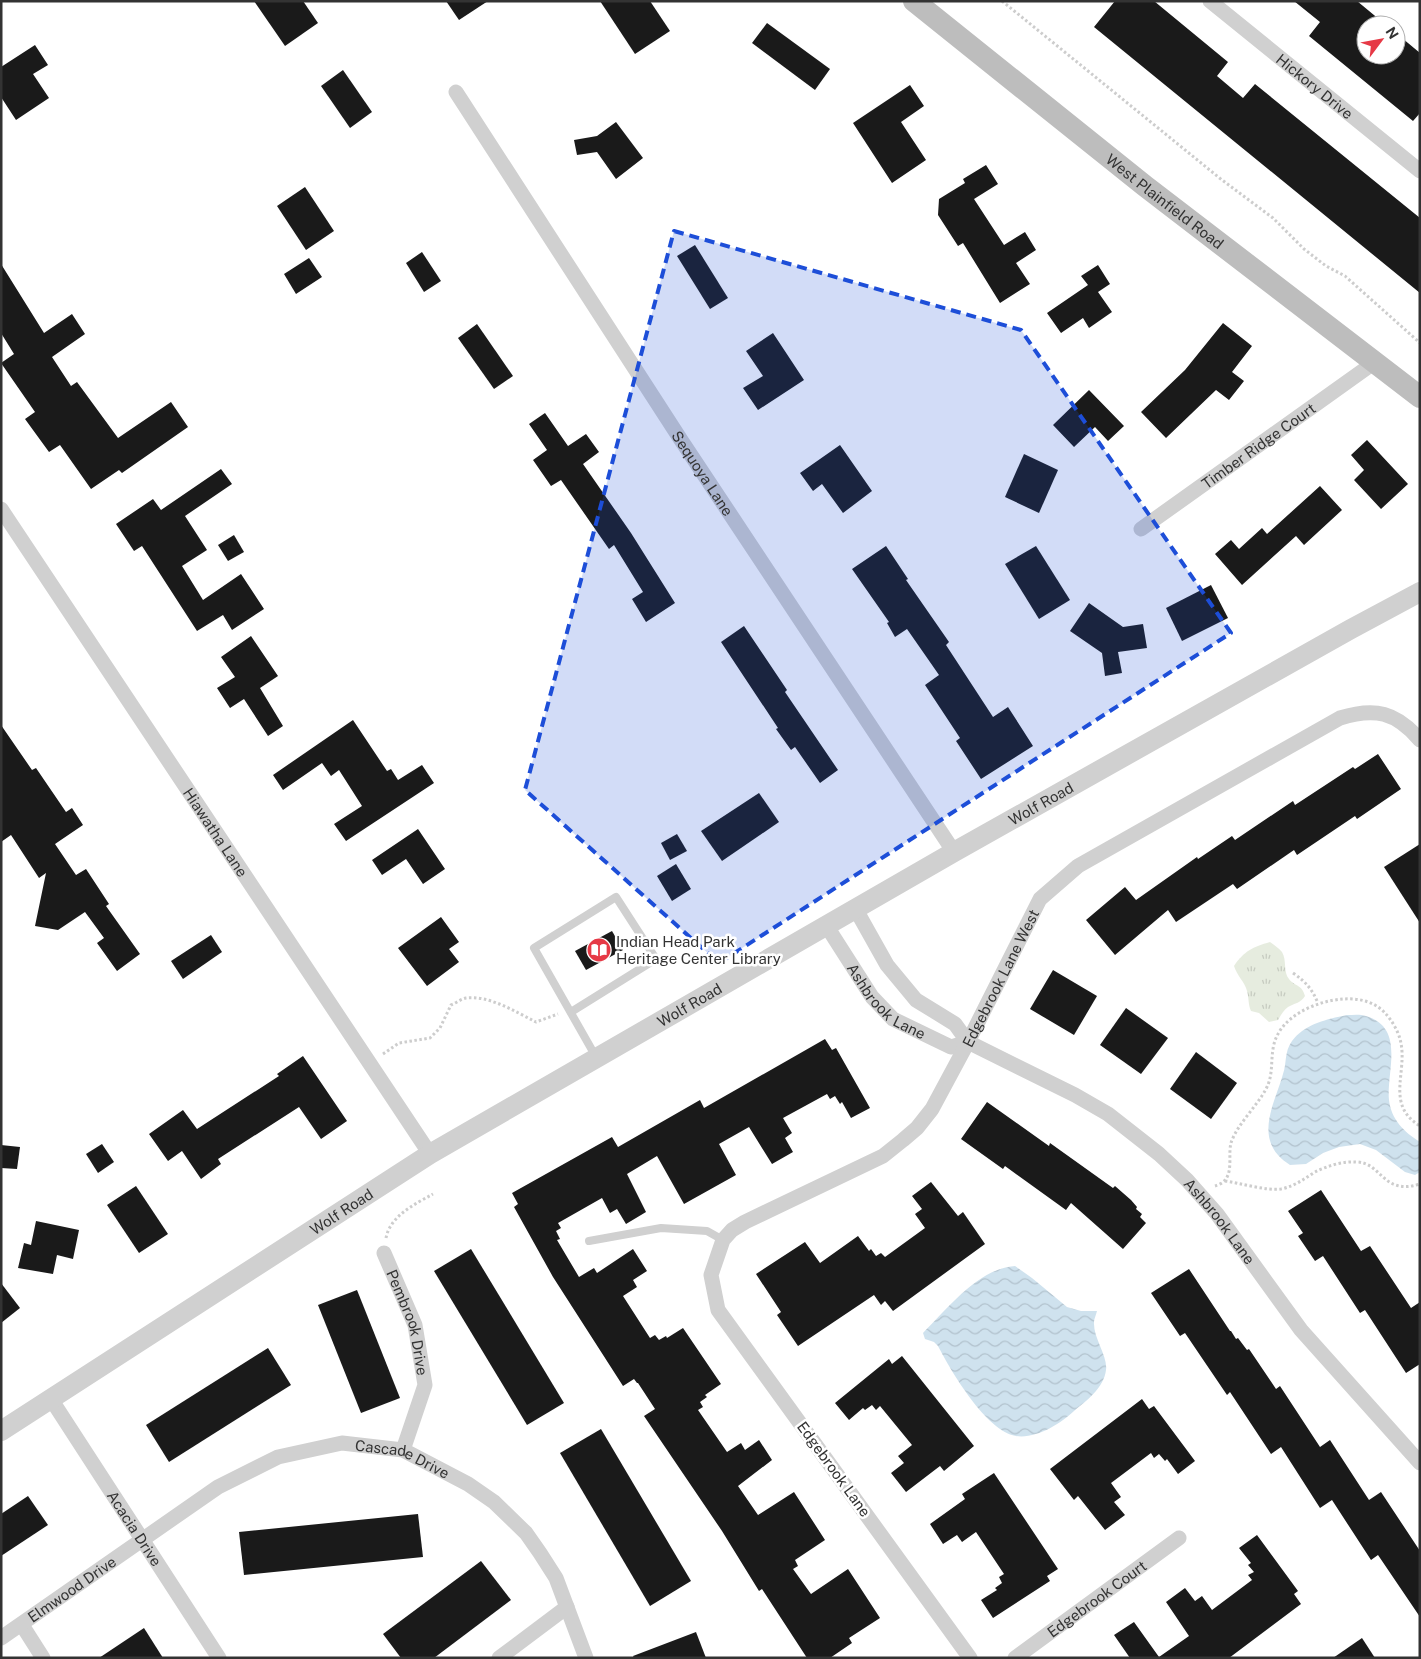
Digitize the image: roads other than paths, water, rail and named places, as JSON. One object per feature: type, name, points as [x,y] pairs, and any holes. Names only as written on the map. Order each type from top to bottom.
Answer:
[{"type":"main road","name":"West Plainfield Road","points":[[914,1],[1146,186],[1420,397]]},
{"type":"street","name":"Hickory Drive","points":[[1210,1],[1420,171]]},
{"type":"street","name":"Sequoya Lane","points":[[456,92],[681,440],[954,852]]},
{"type":"street","name":"Timber Ridge Court","points":[[1141,529],[1375,362]]},
{"type":"street","name":"Hiawatha Lane","points":[[1,509],[430,1154]]},
{"type":"street","name":"Wolf Road","points":[[1,1431],[430,1154],[855,908],[1334,638],[1420,592]]},
{"type":"street","name":"Edgebrook Lane West","points":[[711,1275],[724,1240],[732,1230],[883,1156],[917,1128],[932,1109],[968,1042],[1040,899],[1078,866],[1340,718],[1366,712],[1381,713],[1393,717],[1412,731],[1420,740]]},
{"type":"street","name":"Ashbrook Lane","points":[[855,908],[887,964],[916,1000],[955,1024],[968,1042],[1075,1095],[1108,1114],[1159,1154],[1217,1214],[1301,1330],[1420,1463]]},
{"type":"street","name":"Ashbrook Lane","points":[[826,925],[872,996],[894,1019],[951,1047],[968,1042]]},
{"type":"street","name":"Pembrook Drive","points":[[384,1253],[415,1325],[425,1385],[403,1450]]},
{"type":"street","name":"Edgebrook Lane","points":[[711,1275],[718,1310],[970,1658]]},
{"type":"street","name":"Acacia Drive","points":[[51,1399],[219,1658]]},
{"type":"street","name":"Cascade Drive","points":[[142,1541],[218,1487],[278,1457],[342,1443],[403,1450],[468,1484],[494,1502],[526,1533],[546,1561],[559,1585],[586,1658]]},
{"type":"street","name":"Edgebrook Court","points":[[1015,1658],[1179,1538]]},
{"type":"street","name":"Elmwood Drive","points":[[1,1638],[142,1541]]},
{"type":"street","points":[[500,1658],[567,1607]]},
{"type":"street","points":[[22,1625],[43,1658]]},
{"type":"lane","points":[[571,1012],[656,959],[616,897],[534,948],[597,1058]]},
{"type":"lane","points":[[589,1241],[661,1228],[707,1230],[724,1240]]},
{"type":"water","points":[[1347,1015],[1366,1016],[1378,1022],[1386,1030],[1390,1040],[1391,1052],[1390,1107],[1399,1124],[1420,1142],[1420,1172],[1415,1175],[1405,1172],[1376,1150],[1360,1144],[1339,1147],[1323,1153],[1306,1164],[1290,1165],[1279,1156],[1272,1146],[1269,1136],[1270,1115],[1284,1070],[1289,1045],[1297,1035],[1310,1026]]},
{"type":"water","points":[[1015,1266],[1067,1307],[1081,1311],[1097,1311],[1094,1328],[1106,1365],[1105,1377],[1102,1383],[1084,1403],[1047,1430],[1024,1436],[1016,1436],[1005,1432],[982,1412],[960,1384],[938,1346],[934,1342],[925,1339],[923,1333],[953,1302],[976,1282],[1002,1268]]},
{"type":"place","name":"Indian Head Park Heritage Center Library","points":[[599,950]]}]
